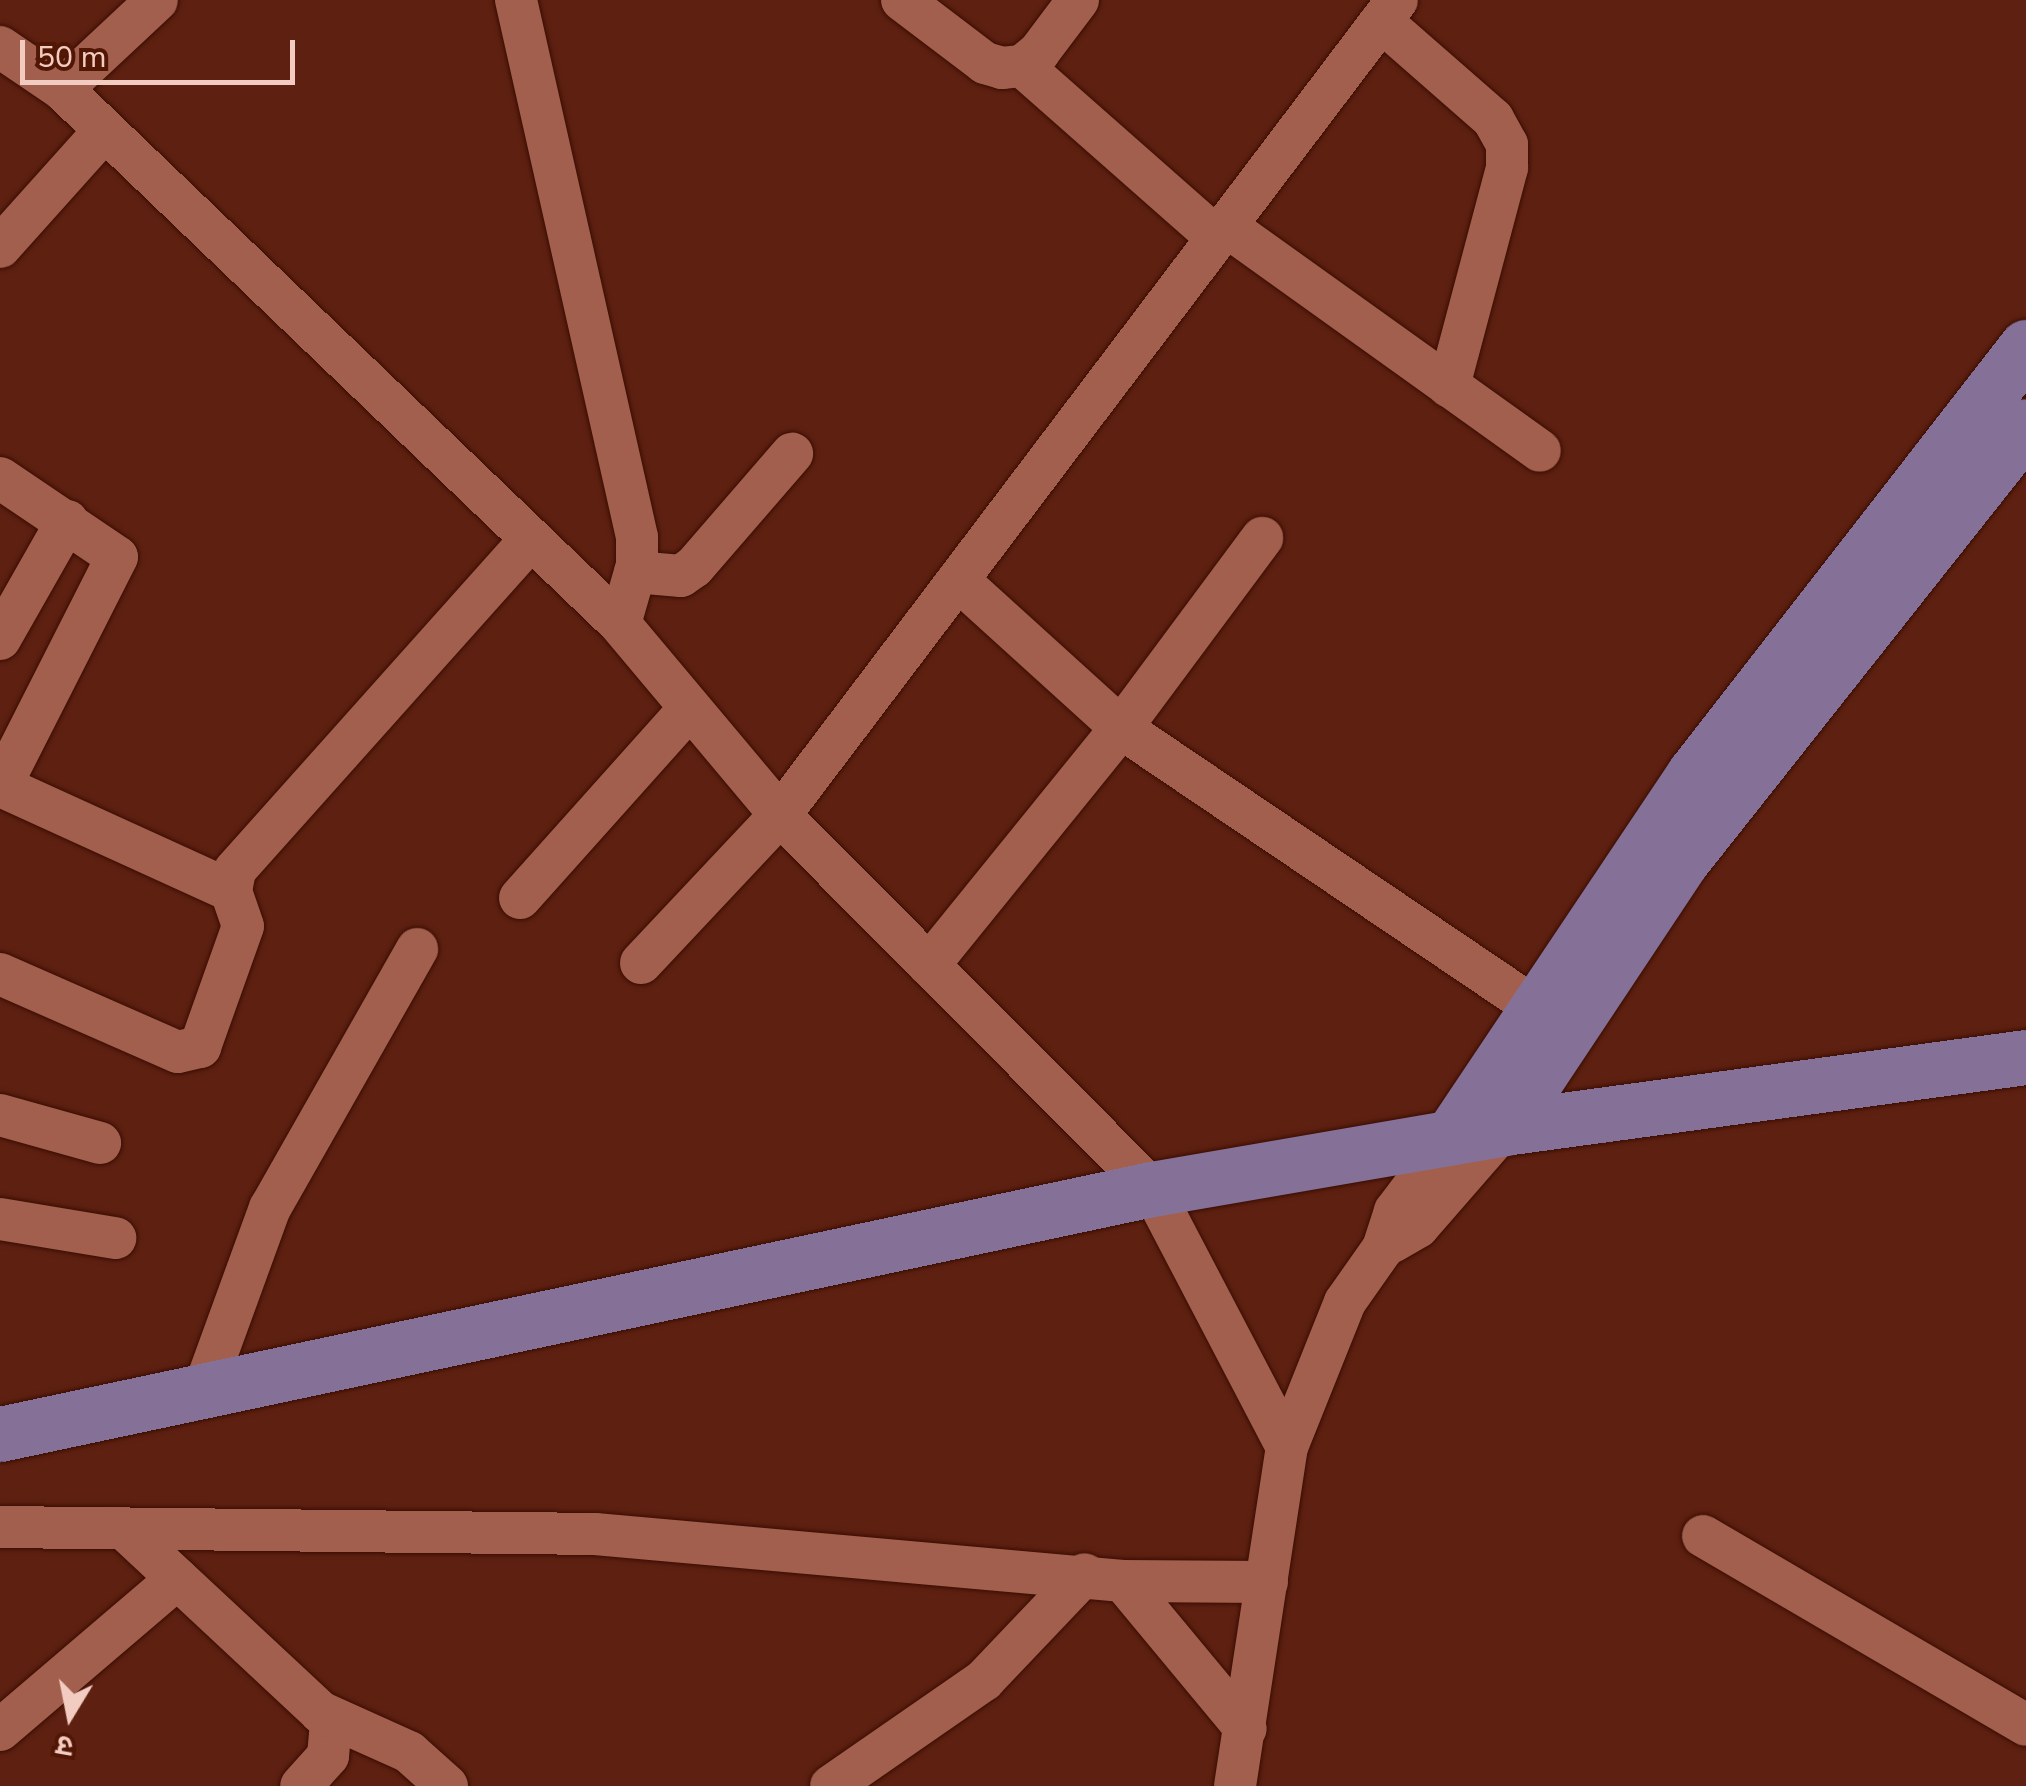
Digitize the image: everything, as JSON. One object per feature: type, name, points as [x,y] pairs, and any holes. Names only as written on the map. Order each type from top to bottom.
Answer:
[{"type":"main road","points":[[1450,1137],[1694,774],[2026,346]]},
{"type":"main road","points":[[1504,1128],[1683,859],[2026,426]]},
{"type":"main road","points":[[0,1434],[1152,1189],[1504,1128],[2026,1057]]},
{"type":"street","points":[[62,89],[158,0]]},
{"type":"street","points":[[516,0],[637,538],[635,572],[620,624]]},
{"type":"street","points":[[902,0],[986,64],[1022,66],[1222,232],[1540,451]]},
{"type":"street","points":[[1022,66],[1078,0]]},
{"type":"street","points":[[640,963],[780,815],[1389,10],[1493,120],[1507,144],[1507,168],[1449,386]]},
{"type":"street","points":[[3,55],[62,89],[620,624],[780,815],[1152,1189],[1287,1446]]},
{"type":"street","points":[[0,247],[104,131]]},
{"type":"street","points":[[635,572],[681,576],[694,567],[792,454]]},
{"type":"street","points":[[0,478],[113,550],[116,568],[1,786],[231,891]]},
{"type":"street","points":[[0,639],[68,521]]},
{"type":"street","points":[[929,965],[1121,728],[1262,538]]},
{"type":"street","points":[[0,974],[178,1052],[193,1052],[244,926],[231,891],[235,870],[531,539]]},
{"type":"street","points":[[958,580],[1121,728],[1536,1009]]},
{"type":"street","points":[[520,898],[690,708]]},
{"type":"street","points":[[204,1389],[270,1208],[417,949]]},
{"type":"street","points":[[0,1115],[100,1143]]},
{"type":"street","points":[[1383,1248],[1418,1227],[1504,1128]]},
{"type":"street","points":[[1235,1786],[1287,1446],[1338,1316],[1383,1248],[1395,1211],[1450,1137]]},
{"type":"street","points":[[0,1219],[115,1238]]},
{"type":"street","points":[[0,1527],[594,1534],[1104,1578],[1267,1582]]},
{"type":"street","points":[[123,1528],[331,1722],[332,1746],[301,1786]]},
{"type":"street","points":[[1703,1536],[2026,1725]]},
{"type":"street","points":[[1104,1578],[1246,1728]]},
{"type":"street","points":[[831,1786],[984,1680],[1104,1578]]},
{"type":"street","points":[[0,1730],[178,1579]]},
{"type":"street","points":[[320,1712],[409,1752],[446,1786]]}]
